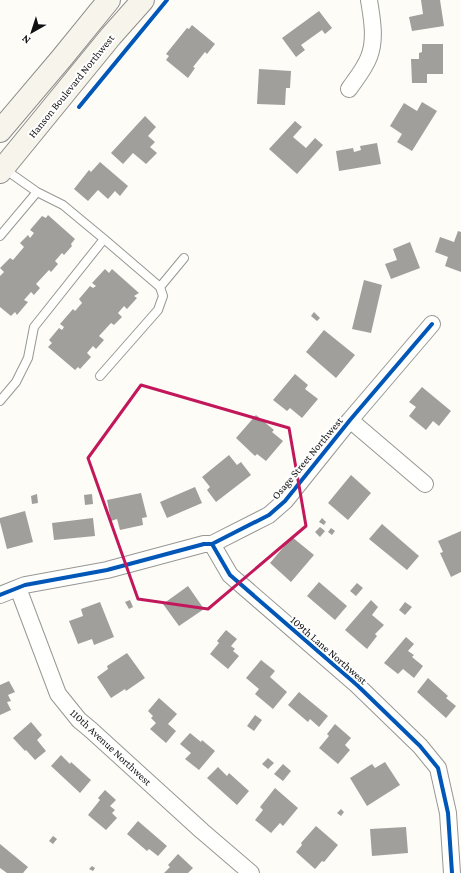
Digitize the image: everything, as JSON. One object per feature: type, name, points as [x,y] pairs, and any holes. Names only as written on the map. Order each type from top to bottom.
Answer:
[{"type":"main road","points":[[0,131],[66,54],[109,0]]},
{"type":"main road","name":"Hanson Boulevard Northwest","points":[[1,169],[142,0]]},
{"type":"street","points":[[349,89],[369,58],[372,46],[373,30],[369,0]]},
{"type":"street","name":"Osage Street Northwest","points":[[0,595],[25,585],[108,570],[204,544],[212,544],[269,515],[285,501],[350,420],[432,324]]},
{"type":"street","points":[[350,420],[426,484]]},
{"type":"street","name":"109th Lane Northwest","points":[[212,544],[230,575],[357,685],[420,746],[438,768],[448,813],[452,873]]},
{"type":"street","name":"110th Avenue Northwest","points":[[18,588],[58,694],[79,720],[251,873]]},
{"type":"lane","points":[[1,169],[37,192],[63,205],[160,287],[162,296],[158,310],[100,376]]},
{"type":"lane","points":[[0,236],[37,192]]},
{"type":"lane","points":[[0,401],[16,382],[28,358],[34,327],[104,239]]},
{"type":"lane","points":[[160,287],[184,258]]},
{"type":"highlighted area","points":[[141,385],[289,428],[306,526],[208,609],[138,599],[88,458]]},
{"type":"building","points":[[421,0],[440,0],[444,26],[412,31],[409,17],[423,14]]},
{"type":"building","points":[[319,11],[332,28],[325,34],[322,30],[301,45],[305,50],[296,57],[282,38]]},
{"type":"building","points":[[192,25],[215,44],[207,54],[205,52],[193,67],[195,68],[188,78],[166,60],[169,56],[166,54],[187,28],[189,29]]},
{"type":"building","points":[[422,44],[443,44],[443,74],[427,74],[427,83],[412,83],[411,59],[419,59],[419,53],[422,52]]},
{"type":"building","points":[[259,69],[291,71],[290,88],[286,88],[285,105],[257,104]]},
{"type":"building","points":[[422,102],[437,111],[412,151],[397,142],[402,134],[390,126],[404,103],[417,111]]},
{"type":"building","points":[[145,116],[156,127],[148,136],[155,142],[150,147],[157,153],[146,164],[133,153],[123,164],[111,153]]},
{"type":"building","points":[[295,121],[302,127],[293,137],[306,148],[315,138],[323,145],[297,174],[269,149]]},
{"type":"building","points":[[377,143],[381,164],[339,171],[336,151],[353,148],[354,152],[361,150],[360,146]]},
{"type":"building","points":[[100,162],[128,186],[120,196],[115,191],[108,199],[98,190],[88,201],[74,189],[89,170],[91,172]]},
{"type":"building","points":[[48,215],[75,239],[71,244],[72,246],[64,255],[62,253],[55,261],[58,264],[51,272],[49,270],[36,284],[40,288],[34,295],[31,292],[24,300],[28,302],[17,315],[15,312],[11,316],[0,307],[0,276],[4,272],[0,268],[10,258],[13,260],[24,247],[20,243],[28,235],[30,238],[34,233],[30,230],[42,216],[46,218]]},
{"type":"building","points":[[458,231],[461,232],[461,272],[445,266],[448,257],[435,252],[440,237],[454,242]]},
{"type":"building","points":[[410,242],[420,268],[391,279],[385,264],[397,260],[393,249]]},
{"type":"building","points":[[105,269],[109,273],[112,269],[139,293],[134,296],[137,298],[127,309],[124,306],[118,313],[122,317],[114,325],[111,323],[99,336],[104,340],[96,349],[93,346],[87,353],[91,357],[80,369],[78,367],[75,370],[48,347],[52,343],[49,340],[59,328],[62,330],[64,327],[60,324],[73,309],[75,311],[82,303],[79,299],[90,286],[93,288],[96,286],[92,283]]},
{"type":"building","points":[[364,280],[382,285],[371,333],[352,329]]},
{"type":"building","points":[[314,312],[320,318],[317,321],[311,316]]},
{"type":"building","points":[[324,330],[355,355],[336,378],[306,352]]},
{"type":"building","points":[[295,374],[308,385],[305,389],[318,399],[302,418],[290,408],[287,411],[273,400]]},
{"type":"building","points":[[422,387],[451,411],[439,426],[433,421],[426,430],[409,416],[416,407],[409,402]]},
{"type":"building","points":[[256,415],[274,430],[272,432],[283,441],[266,461],[257,454],[255,456],[236,438]]},
{"type":"building","points":[[229,455],[237,465],[241,462],[251,475],[216,502],[207,490],[210,487],[202,477]]},
{"type":"building","points":[[351,475],[371,493],[348,520],[328,503]]},
{"type":"building","points":[[195,487],[202,503],[167,518],[160,502]]},
{"type":"building","points":[[141,493],[147,517],[142,518],[143,525],[120,530],[117,519],[111,521],[107,500]]},
{"type":"building","points":[[37,494],[38,503],[32,504],[31,496]]},
{"type":"building","points":[[92,494],[93,504],[85,505],[84,495]]},
{"type":"building","points":[[25,511],[33,542],[7,549],[0,518]]},
{"type":"building","points":[[93,518],[95,536],[54,540],[52,523]]},
{"type":"building","points":[[322,518],[326,522],[324,525],[319,522]]},
{"type":"building","points":[[382,524],[419,556],[407,570],[369,539]]},
{"type":"building","points":[[320,527],[325,531],[320,537],[315,532]]},
{"type":"building","points":[[331,528],[335,531],[332,535],[328,532]]},
{"type":"building","points":[[461,531],[461,572],[451,577],[440,553],[443,552],[438,541]]},
{"type":"building","points":[[292,537],[314,555],[291,582],[270,563]]},
{"type":"building","points":[[319,582],[347,606],[335,620],[307,596]]},
{"type":"building","points":[[357,583],[363,588],[356,596],[350,591]]},
{"type":"building","points":[[188,586],[204,609],[179,626],[163,604]]},
{"type":"building","points":[[130,600],[133,607],[129,609],[125,602]]},
{"type":"building","points":[[371,600],[378,607],[372,615],[384,625],[375,634],[377,636],[367,649],[345,630]]},
{"type":"building","points":[[100,602],[114,637],[94,645],[92,639],[78,644],[69,621],[83,616],[81,609]]},
{"type":"building","points":[[405,602],[412,607],[405,615],[399,610]]},
{"type":"building","points":[[226,630],[237,639],[231,646],[235,649],[233,651],[239,656],[228,669],[210,654],[219,643],[217,641]]},
{"type":"building","points":[[406,637],[414,644],[408,651],[414,655],[412,657],[423,666],[414,678],[403,669],[398,674],[384,663]]},
{"type":"building","points":[[127,653],[145,678],[126,691],[125,689],[111,698],[97,677],[108,669],[107,666]]},
{"type":"building","points":[[261,660],[275,671],[270,677],[287,692],[273,709],[255,694],[259,689],[246,678]]},
{"type":"building","points":[[428,678],[448,696],[446,698],[456,706],[446,718],[417,692]]},
{"type":"building","points":[[9,681],[15,692],[8,695],[11,701],[7,702],[11,710],[0,715],[0,685]]},
{"type":"building","points":[[299,692],[328,716],[319,727],[310,719],[308,722],[288,705]]},
{"type":"building","points":[[159,698],[177,714],[168,724],[176,731],[166,743],[150,729],[156,723],[151,718],[153,716],[148,711]]},
{"type":"building","points":[[255,715],[262,720],[254,731],[247,726]]},
{"type":"building","points":[[31,722],[42,735],[37,740],[46,751],[35,760],[13,738]]},
{"type":"building","points":[[335,724],[351,738],[345,745],[350,750],[338,764],[319,748],[329,736],[327,734]]},
{"type":"building","points":[[190,733],[201,742],[202,740],[215,751],[199,770],[185,759],[191,753],[180,744]]},
{"type":"building","points":[[61,755],[91,780],[80,793],[51,766]]},
{"type":"building","points":[[268,758],[274,763],[268,769],[262,764]]},
{"type":"building","points":[[385,762],[400,785],[367,806],[350,778],[372,764],[375,768]]},
{"type":"building","points":[[283,764],[291,771],[283,781],[274,774]]},
{"type":"building","points":[[218,767],[227,776],[229,773],[249,791],[237,805],[207,778]]},
{"type":"building","points":[[275,788],[298,808],[283,826],[280,823],[271,833],[255,820],[263,810],[260,807]]},
{"type":"building","points":[[105,790],[116,800],[110,806],[115,810],[112,813],[117,818],[106,830],[88,815],[100,800],[98,798]]},
{"type":"building","points":[[341,809],[344,812],[341,816],[337,813]]},
{"type":"building","points":[[138,821],[167,846],[158,856],[149,849],[147,851],[127,834]]},
{"type":"building","points":[[316,826],[338,845],[324,862],[322,861],[315,869],[296,852],[302,845],[301,843]]},
{"type":"building","points":[[406,827],[408,853],[372,856],[370,829]]},
{"type":"building","points":[[53,836],[57,839],[53,844],[49,841]]},
{"type":"building","points":[[0,844],[28,867],[23,873],[7,873],[0,868]]},
{"type":"building","points":[[178,854],[193,868],[188,873],[164,873],[170,867],[168,865]]},
{"type":"building","points":[[92,866],[95,868],[93,871],[89,869]]},
{"type":"cycle path","points":[[79,107],[167,0]]},
{"type":"cycle path","points":[[0,595],[25,585],[107,570],[204,544],[212,544],[269,515],[285,501],[350,420],[432,324]]},
{"type":"cycle path","points":[[212,544],[230,575],[357,685],[420,746],[438,768],[448,813],[452,873]]}]
